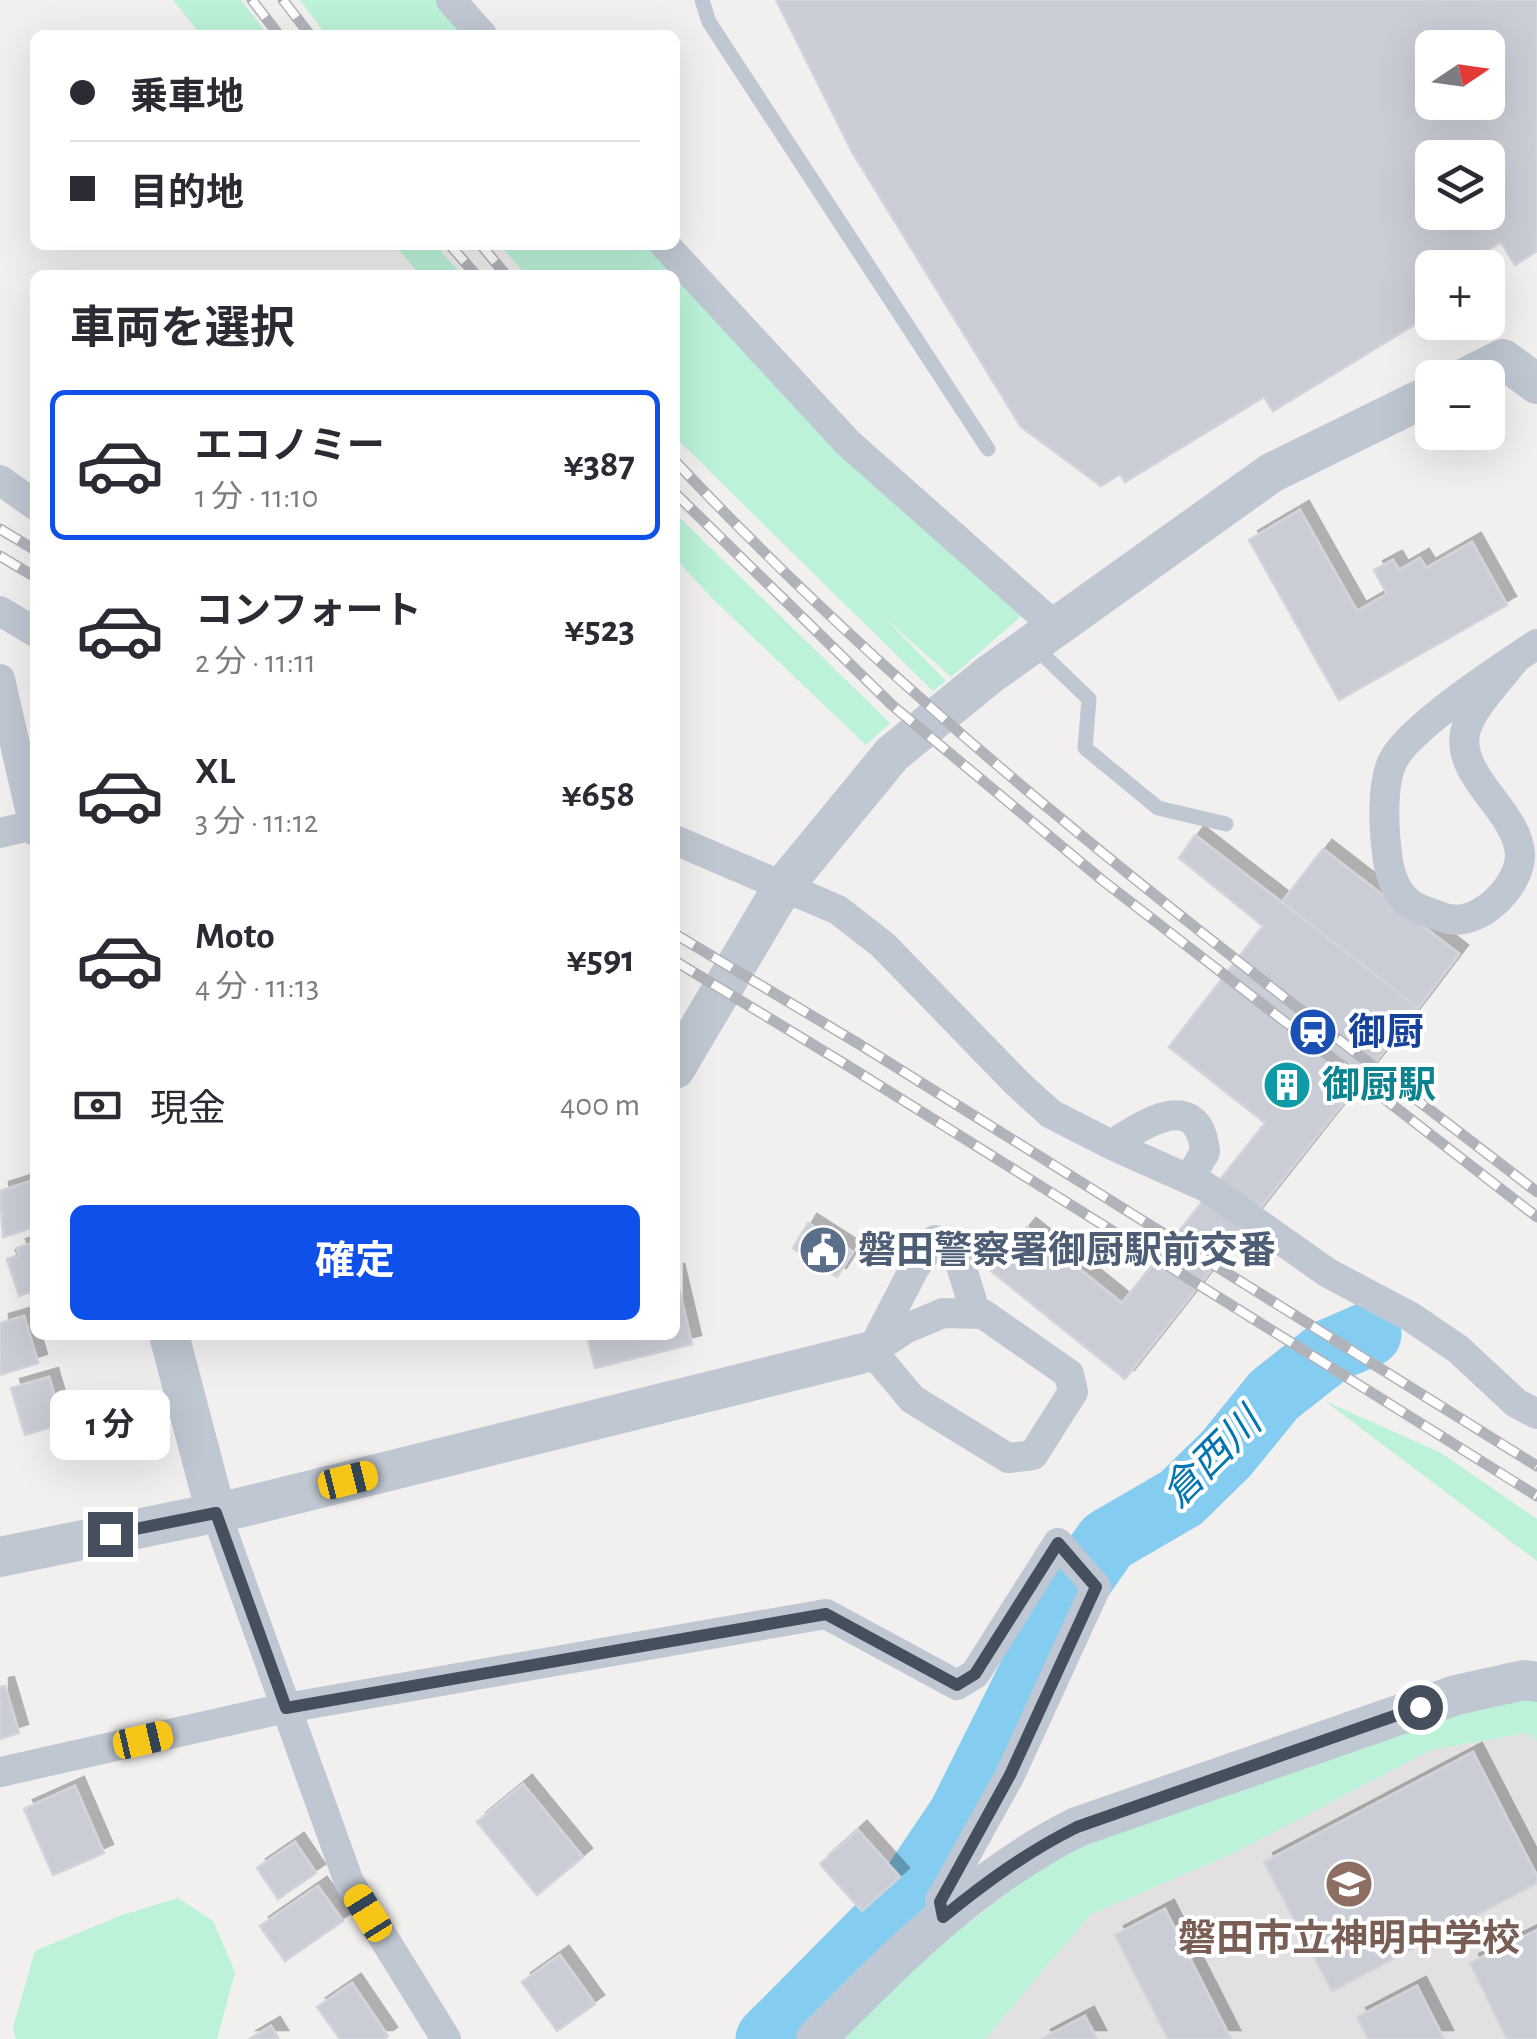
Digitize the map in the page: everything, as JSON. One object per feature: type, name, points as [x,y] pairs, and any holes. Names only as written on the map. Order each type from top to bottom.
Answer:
[{"type":"street","points":[[451,0],[478,30]]},
{"type":"street","points":[[670,250],[848,443],[1045,636]]},
{"type":"street","points":[[1505,360],[1537,384]]},
{"type":"street","points":[[682,1057],[777,899],[892,754],[989,675],[1272,473],[1415,402]]},
{"type":"street","points":[[0,480],[30,501]]},
{"type":"street","points":[[0,611],[30,629]]},
{"type":"street","points":[[1526,651],[1471,717],[1464,735],[1472,770],[1516,832],[1520,858],[1512,881],[1497,901],[1470,916],[1450,920],[1418,908],[1397,892],[1384,833],[1392,760],[1412,735],[1526,651]]},
{"type":"street","points":[[0,679],[30,810]]},
{"type":"street","points":[[0,833],[30,829]]},
{"type":"street","points":[[680,843],[777,899],[838,910],[883,945],[1051,1114],[1189,1179],[1268,1228],[1328,1273],[1411,1317],[1458,1349],[1516,1403],[1537,1414]]},
{"type":"street","points":[[1112,1146],[1154,1118],[1185,1118],[1198,1127],[1205,1152],[1189,1179]]},
{"type":"street","points":[[872,1351],[915,1267],[934,1240],[955,1246],[976,1314]]},
{"type":"street","points":[[2,1550],[216,1513],[872,1351],[906,1329],[944,1312],[983,1314],[1069,1374],[1074,1392],[1033,1454],[1008,1458],[912,1399],[872,1351]]},
{"type":"street","points":[[170,1340],[216,1513],[348,1882],[446,2039]]},
{"type":"street","points":[[0,1772],[286,1708],[826,1614],[957,1685],[975,1674],[1058,1543],[1096,1587],[1010,1775],[940,1902],[943,1917]]},
{"type":"street","points":[[816,2039],[943,1917],[1032,1849],[1077,1827],[1456,1695],[1524,1680],[1537,1682]]},
{"type":"lane","points":[[702,0],[709,22],[988,449]]},
{"type":"lane","points":[[1045,636],[1089,699],[1086,748],[1158,808],[1226,824]]},
{"type":"shaded area","name":"磐田市立神明中学校","points":[[1528,1733],[1537,1741],[1537,2039],[985,2039],[1090,1915],[1234,1853],[1431,1750]]},
{"type":"green space","points":[[173,0],[241,0],[264,30],[197,30]]},
{"type":"green space","points":[[300,0],[450,0],[477,30],[322,30]]},
{"type":"green space","points":[[399,250],[440,250],[458,270],[416,270]]},
{"type":"green space","points":[[504,250],[669,250],[1026,612],[951,677],[884,617],[946,681],[933,691],[680,442],[680,270],[522,270]]},
{"type":"green space","points":[[680,518],[890,723],[866,745],[680,563]]},
{"type":"green space","points":[[1325,1401],[1441,1453],[1537,1519],[1537,1561]]},
{"type":"green space","points":[[1537,1682],[1537,1741],[1527,1733],[1431,1750],[1234,1853],[1090,1915],[985,2039],[817,2039],[1088,1831]]},
{"type":"green space","points":[[178,1898],[213,1921],[235,1972],[217,2039],[16,2039],[13,2028],[35,1951],[122,1915]]},
{"type":"building","points":[[776,0],[1537,0],[1537,251],[1515,265],[1501,242],[1488,250],[1415,250],[1415,324],[1273,411],[1264,397],[1125,482],[1120,474],[1101,486],[1021,427],[852,152]]},
{"type":"building","points":[[1300,510],[1357,611],[1387,594],[1374,570],[1393,560],[1399,570],[1420,558],[1426,568],[1472,542],[1507,605],[1339,700],[1249,540]]},
{"type":"building","name":"御厨駅","points":[[1195,835],[1418,1008],[1125,1379],[991,1271],[1027,1227],[1122,1303],[1265,1123],[1169,1047],[1263,926],[1179,858]]},
{"type":"building","points":[[1323,849],[1459,954],[1418,1008],[1282,902]]},
{"type":"building","points":[[30,1182],[30,1229],[3,1237],[0,1191]]},
{"type":"building","name":"磐田警察署御厨駅前交番","points":[[808,1223],[853,1252],[837,1277],[793,1248]]},
{"type":"building","points":[[30,1244],[30,1292],[19,1296],[7,1259],[19,1255],[17,1248]]},
{"type":"building","points":[[680,1293],[692,1344],[595,1368],[588,1340],[680,1340]]},
{"type":"building","points":[[24,1316],[38,1363],[0,1375],[0,1323]]},
{"type":"building","points":[[49,1377],[63,1424],[25,1435],[11,1388]]},
{"type":"building","points":[[5,1686],[19,1733],[0,1739],[0,1687]]},
{"type":"building","points":[[1473,1752],[1537,1876],[1537,1883],[1332,1991],[1264,1862]]},
{"type":"building","points":[[523,1784],[583,1857],[537,1895],[477,1822]]},
{"type":"building","points":[[75,1786],[104,1853],[53,1875],[24,1809]]},
{"type":"building","points":[[858,1830],[900,1877],[862,1911],[820,1864]]},
{"type":"building","points":[[295,1842],[316,1873],[278,1899],[257,1868]]},
{"type":"building","points":[[318,1886],[343,1921],[285,1961],[260,1926]]},
{"type":"building","points":[[1165,1909],[1231,2039],[1168,2039],[1115,1935]]},
{"type":"building","points":[[1537,1930],[1537,2039],[1507,2039],[1470,1963]]},
{"type":"building","points":[[560,1955],[595,2004],[557,2031],[522,1982]]},
{"type":"building","points":[[352,1983],[388,2036],[384,2039],[340,2039],[317,2007]]},
{"type":"building","points":[[1417,1986],[1444,2039],[1368,2039],[1357,2017]]},
{"type":"building","points":[[1085,2016],[1097,2039],[1041,2039]]},
{"type":"building","points":[[271,2026],[279,2039],[249,2039]]},
{"type":"waterway","name":"倉西川","points":[[768,2039],[898,1908],[960,1816],[1074,1588],[1107,1541],[1181,1498],[1226,1454],[1274,1395],[1330,1351],[1369,1334]]},
{"type":"railway","points":[[252,0],[275,30]]},
{"type":"railway","points":[[283,0],[306,30]]},
{"type":"railway","points":[[454,250],[472,270]]},
{"type":"railway","points":[[485,250],[502,270]]},
{"type":"railway","points":[[680,466],[773,561],[982,752],[1202,933],[1537,1192]]},
{"type":"railway","points":[[680,498],[893,706],[1102,880],[1537,1217]]},
{"type":"railway","points":[[0,529],[30,547]]},
{"type":"railway","points":[[0,556],[30,574]]},
{"type":"railway","points":[[680,937],[1537,1466]]},
{"type":"railway","points":[[680,964],[1537,1496]]},
{"type":"place","name":"御厨","points":[[1313,1032]]},
{"type":"place","name":"御厨駅","points":[[1287,1085]]},
{"type":"place","name":"磐田警察署御厨駅前交番","points":[[823,1250]]},
{"type":"place","name":"磐田市立神明中学校","points":[[1349,1884]]},
{"type":"route","points":[[110,1534],[216,1513],[286,1708],[826,1614],[957,1685],[975,1674],[1058,1543],[1096,1587],[1010,1775],[940,1902],[943,1917],[996,1873],[1032,1849],[1077,1827],[1420,1707]]}]
